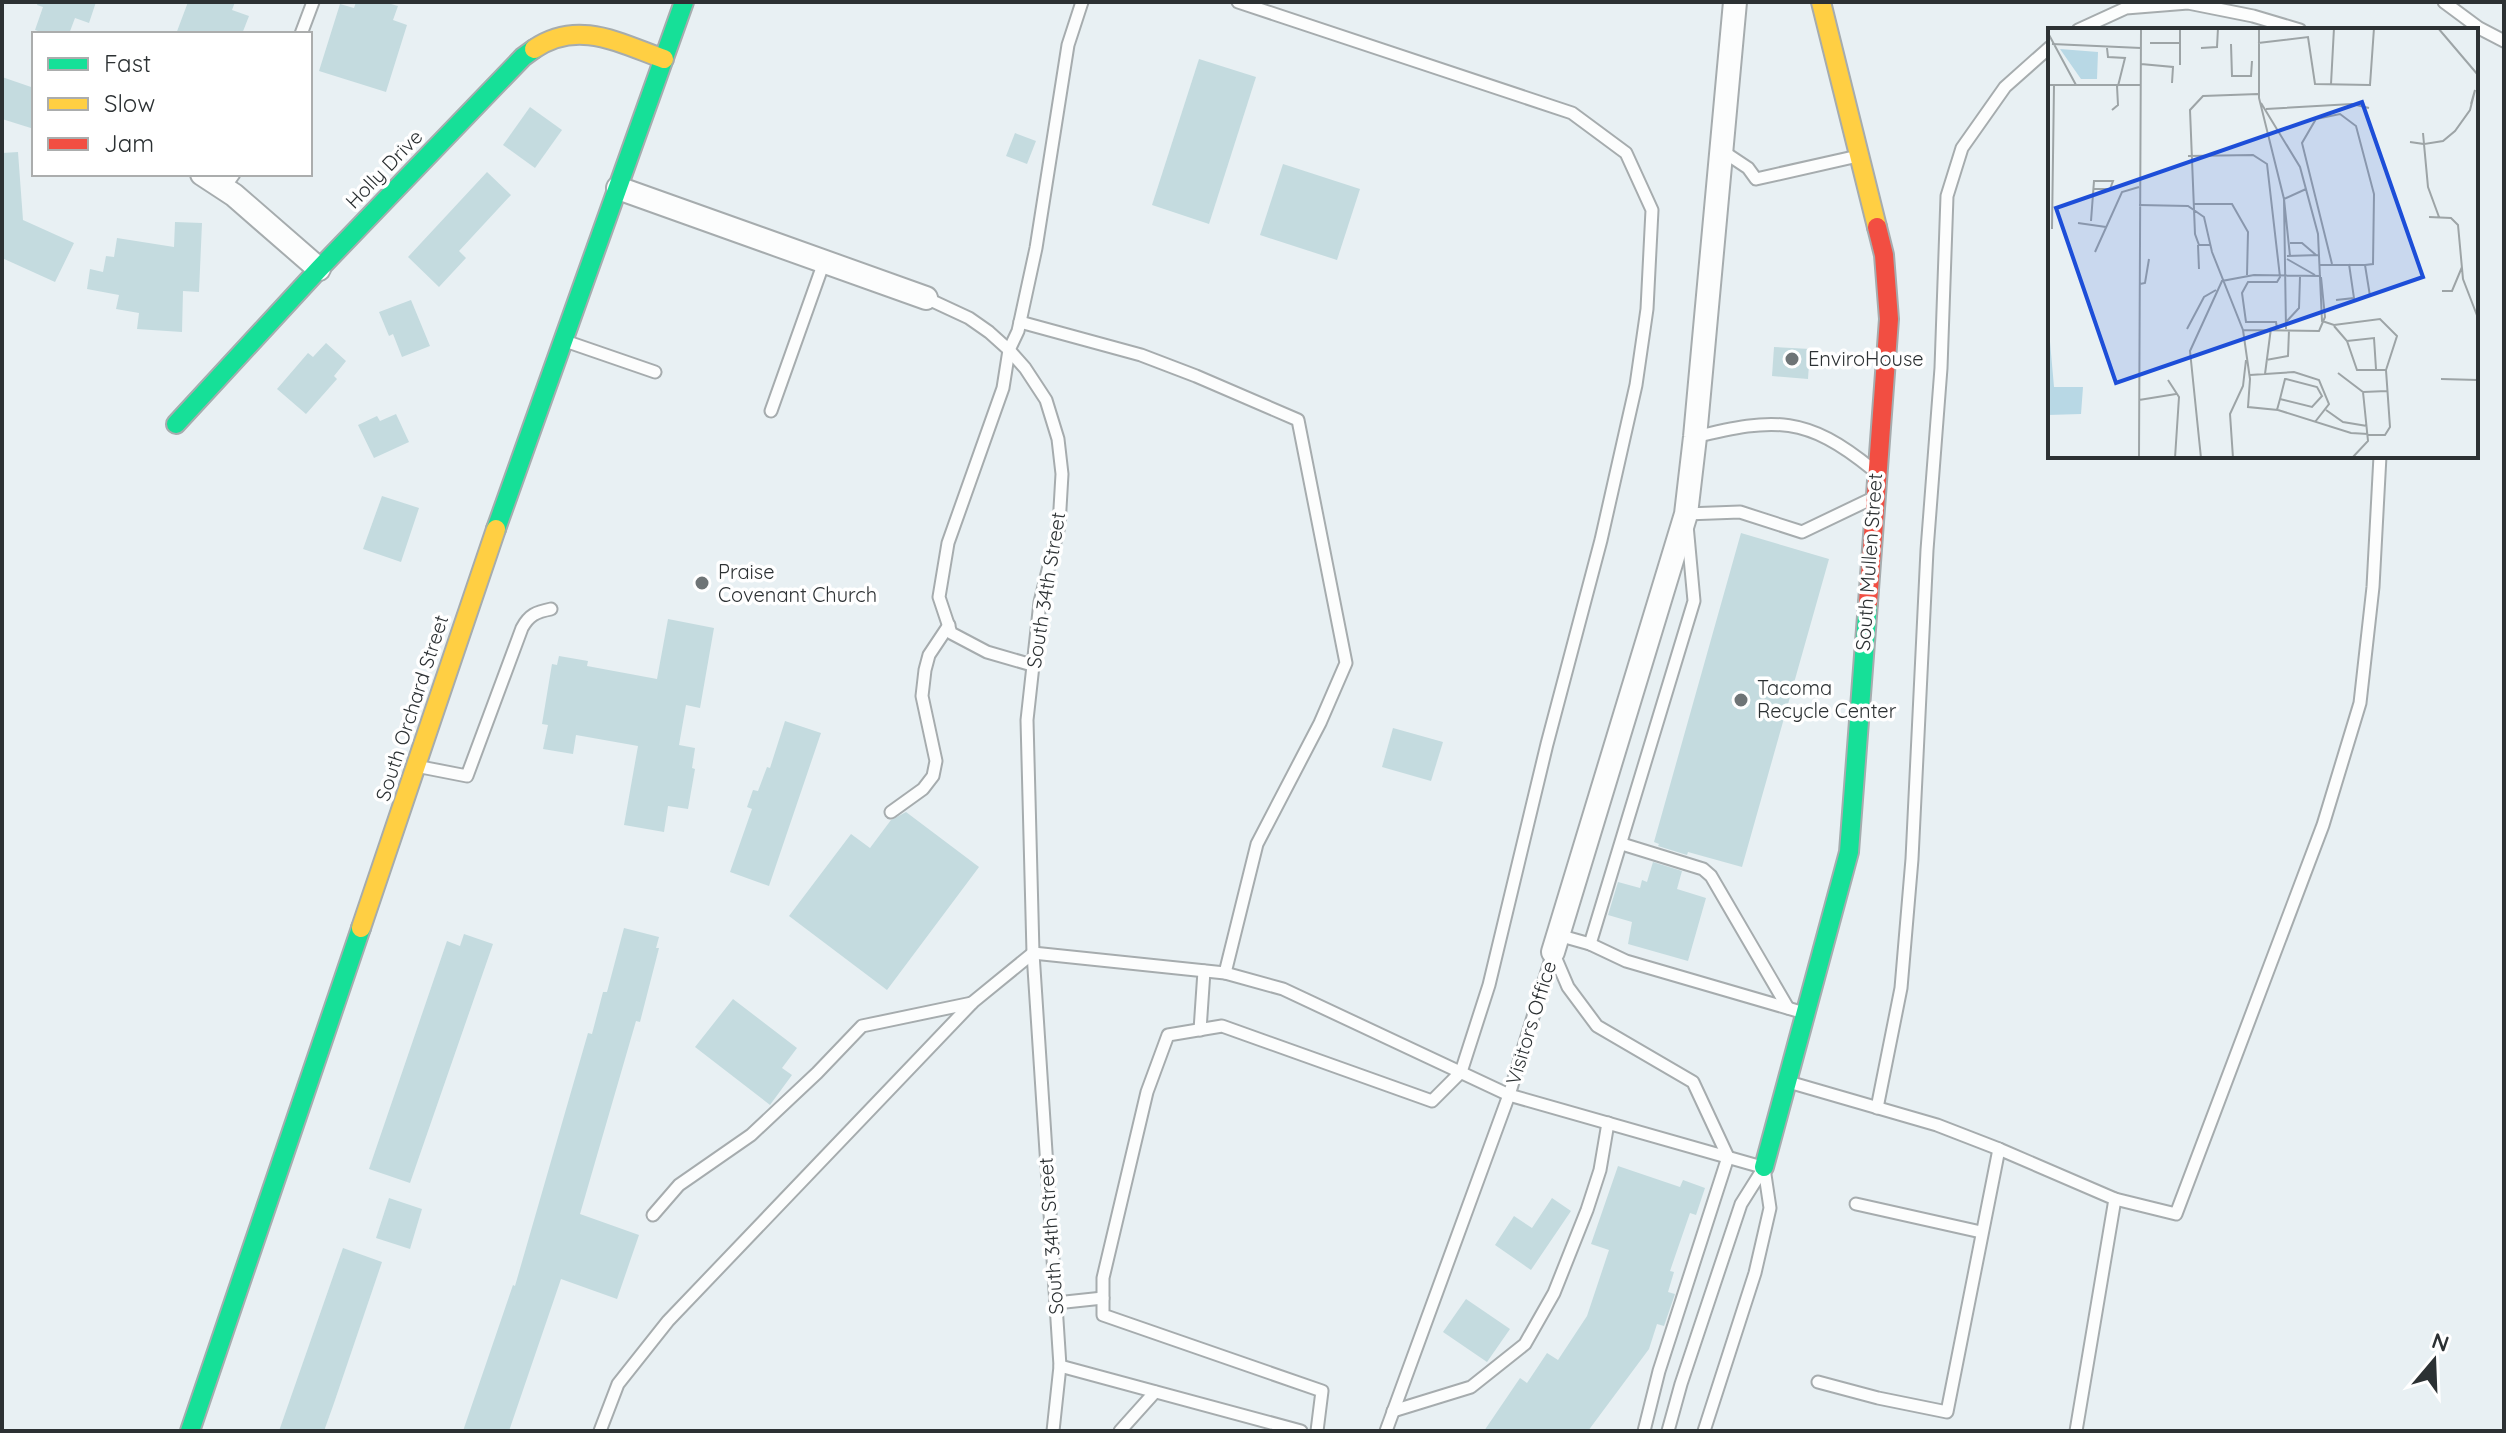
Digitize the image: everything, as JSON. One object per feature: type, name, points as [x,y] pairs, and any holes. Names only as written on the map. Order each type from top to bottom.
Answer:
[{"type":"street","name":"South Orchard Street","points":[[190,1431],[492,541],[684,2]]},
{"type":"street","points":[[1556,944],[1686,514],[1735,2]]},
{"type":"street","name":"South Mullen Street","points":[[1764,1167],[1787,1081],[1797,1010],[1849,852],[1889,319],[1884,255],[1821,2]]},
{"type":"street","name":"Holly Drive","points":[[176,424],[511,68],[538,46],[555,37],[580,34],[664,59]]},
{"type":"street","points":[[229,181],[319,269]]},
{"type":"street","name":"South 34th Street","points":[[618,188],[926,298]]},
{"type":"lane","points":[[302,32],[313,2]]},
{"type":"lane","points":[[1032,665],[987,652],[951,633],[939,597],[948,543],[1003,388],[1009,350],[1020,322],[1036,248],[1068,45],[1082,2]]},
{"type":"lane","points":[[1238,2],[1572,113],[1626,153],[1652,210],[1647,309],[1633,400],[1489,985],[1461,1072],[1432,1101],[1222,1026],[1168,1035],[1147,1092],[1103,1278],[1103,1315],[1322,1391],[1317,1431]]},
{"type":"lane","points":[[2444,2],[2473,28]]},
{"type":"lane","points":[[2082,28],[2126,8],[2188,3],[2293,28]]},
{"type":"lane","points":[[2478,32],[2504,41]]},
{"type":"lane","points":[[1877,1108],[1901,988],[1912,859],[1927,550],[1941,368],[1947,196],[1962,148],[2005,87],[2048,49]]},
{"type":"lane","points":[[1720,150],[1748,168],[1756,179],[1859,156]]},
{"type":"lane","points":[[771,411],[824,262]]},
{"type":"lane","name":"South 34th Street","points":[[926,298],[969,318],[989,332],[1025,368],[1046,400],[1058,439],[1062,474],[1059,526],[1040,602],[1027,720],[1033,953],[1060,1366],[1053,1431]]},
{"type":"lane","points":[[1020,322],[1141,355],[1298,420],[1346,663],[1320,723],[1257,844],[1225,973]]},
{"type":"lane","points":[[563,341],[655,372]]},
{"type":"lane","points":[[1695,437],[1772,423],[1796,426],[1844,446],[1876,472]]},
{"type":"lane","points":[[1787,1081],[1937,1125],[2115,1199],[2176,1214],[2323,825],[2360,703],[2373,587],[2380,458]]},
{"type":"lane","points":[[1590,944],[1694,601],[1686,514],[1740,512],[1802,532],[1874,498]]},
{"type":"lane","points":[[416,766],[467,776],[522,628],[535,612],[551,609]]},
{"type":"lane","points":[[891,812],[923,789],[933,776],[936,761],[922,696],[929,655],[949,625]]},
{"type":"lane","points":[[1622,844],[1703,869],[1711,876],[1797,1010]]},
{"type":"lane","points":[[1644,1431],[1659,1371],[1728,1157],[1693,1082],[1597,1026],[1568,987],[1556,944],[1590,944],[1626,961],[1797,1010]]},
{"type":"lane","name":"Visitors Office","points":[[1386,1431],[1509,1095],[1556,944]]},
{"type":"lane","points":[[600,1431],[618,1384],[668,1321],[973,1002],[1033,953],[1225,973],[1283,989],[1509,1095],[1764,1167]]},
{"type":"lane","points":[[1200,1030],[1204,971]]},
{"type":"lane","points":[[653,1215],[679,1185],[751,1135],[862,1026],[973,1002]]},
{"type":"lane","points":[[1393,1411],[1471,1387],[1525,1344],[1554,1293],[1587,1210],[1600,1170],[1608,1123]]},
{"type":"lane","points":[[1818,1382],[1947,1412],[1999,1149]]},
{"type":"lane","points":[[1668,1431],[1741,1204],[1764,1167]]},
{"type":"lane","points":[[1704,1431],[1755,1273],[1770,1208],[1764,1167]]},
{"type":"lane","points":[[2076,1431],[2115,1199]]},
{"type":"lane","points":[[1856,1204],[1981,1232]]},
{"type":"lane","points":[[1056,1303],[1103,1298]]},
{"type":"lane","points":[[1060,1366],[1269,1427],[1301,1431]]},
{"type":"lane","points":[[1120,1431],[1155,1392]]},
{"type":"building","points":[[38,2],[96,2],[89,23],[75,18],[70,32],[35,30],[43,7],[37,5]]},
{"type":"building","points":[[188,2],[235,2],[232,10],[249,16],[243,32],[177,32]]},
{"type":"building","points":[[356,2],[384,2],[398,6],[393,20],[407,25],[386,92],[319,71],[340,4],[354,8]]},
{"type":"building","points":[[1199,59],[1256,77],[1209,224],[1152,205]]},
{"type":"building","points":[[2,77],[32,87],[32,128],[2,119]]},
{"type":"building","points":[[530,107],[562,130],[535,168],[503,145]]},
{"type":"building","points":[[1015,133],[1036,141],[1027,164],[1006,156]]},
{"type":"building","points":[[18,152],[23,220],[74,243],[55,282],[2,258],[2,153]]},
{"type":"building","points":[[1283,164],[1360,189],[1337,260],[1260,235]]},
{"type":"building","points":[[487,172],[511,195],[459,251],[466,258],[439,287],[408,257]]},
{"type":"building","points":[[175,222],[202,223],[199,292],[183,291],[182,332],[137,329],[139,313],[116,309],[119,295],[87,289],[90,269],[103,272],[106,256],[114,257],[117,238],[174,247]]},
{"type":"building","points":[[411,300],[430,346],[402,357],[393,334],[389,336],[379,312]]},
{"type":"building","points":[[326,343],[346,361],[334,376],[337,379],[306,414],[277,389],[308,353],[313,357]]},
{"type":"building","name":"EnviroHouse","points":[[1774,347],[1810,349],[1808,379],[1772,376]]},
{"type":"building","points":[[396,414],[409,442],[374,458],[358,425],[377,416],[380,421]]},
{"type":"building","points":[[382,496],[419,508],[401,562],[363,549]]},
{"type":"building","name":"Tacoma Recycle Center","points":[[1741,533],[1829,559],[1742,867],[1688,852],[1687,855],[1654,842]]},
{"type":"building","points":[[668,619],[714,628],[700,708],[686,705],[679,745],[695,748],[688,809],[668,806],[664,832],[624,825],[638,746],[576,735],[573,754],[543,749],[548,725],[542,724],[552,664],[557,665],[559,656],[588,661],[587,666],[657,679]]},
{"type":"building","points":[[785,721],[821,733],[769,886],[730,872],[752,809],[747,807],[753,790],[758,791],[767,767],[770,768]]},
{"type":"building","points":[[1393,728],[1443,742],[1431,781],[1382,767]]},
{"type":"building","points":[[906,812],[979,867],[887,990],[789,916],[851,834],[870,848],[891,820]]},
{"type":"building","points":[[1653,862],[1682,871],[1677,889],[1706,898],[1688,961],[1628,944],[1632,922],[1608,915],[1618,882],[1640,888],[1642,880],[1647,882]]},
{"type":"building","points":[[624,928],[659,937],[656,948],[659,948],[640,1022],[636,1021],[580,1214],[639,1235],[617,1299],[561,1279],[509,1431],[463,1431],[515,1286],[588,1033],[592,1034],[603,992],[607,992]]},
{"type":"building","points":[[464,934],[493,944],[410,1183],[369,1169],[447,941],[460,946]]},
{"type":"building","points":[[733,999],[797,1048],[782,1068],[792,1075],[770,1105],[695,1047]]},
{"type":"building","points":[[1618,1166],[1680,1187],[1683,1180],[1705,1188],[1696,1215],[1690,1213],[1670,1271],[1674,1272],[1668,1292],[1675,1294],[1664,1326],[1657,1324],[1649,1349],[1588,1431],[1484,1431],[1520,1378],[1527,1383],[1547,1353],[1558,1360],[1587,1316],[1609,1250],[1591,1244]]},
{"type":"building","points":[[389,1198],[422,1209],[410,1249],[376,1238]]},
{"type":"building","points":[[1552,1198],[1571,1211],[1531,1270],[1495,1245],[1514,1216],[1532,1228]]},
{"type":"building","points":[[343,1248],[382,1262],[333,1406],[324,1431],[279,1431]]},
{"type":"building","points":[[1466,1299],[1510,1329],[1487,1362],[1443,1332]]},
{"type":"traffic: fast","points":[[496,529],[684,2]]},
{"type":"traffic: fast","points":[[176,424],[319,269],[534,49]]},
{"type":"traffic: fast","points":[[1764,1167],[1849,852],[1868,603]]},
{"type":"traffic: fast","points":[[190,1431],[361,928]]},
{"type":"traffic: slow","points":[[1821,2],[1877,227]]},
{"type":"traffic: slow","points":[[534,49],[550,40],[583,35],[615,41],[664,59]]},
{"type":"traffic: slow","points":[[361,928],[496,529]]},
{"type":"traffic: jam","points":[[1868,603],[1889,319],[1884,255],[1877,227]]},
{"type":"place","name":"EnviroHouse","points":[[1792,359]]},
{"type":"place","name":"Praise Covenant Church","points":[[702,583]]},
{"type":"place","name":"Tacoma Recycle Center","points":[[1741,700]]}]
